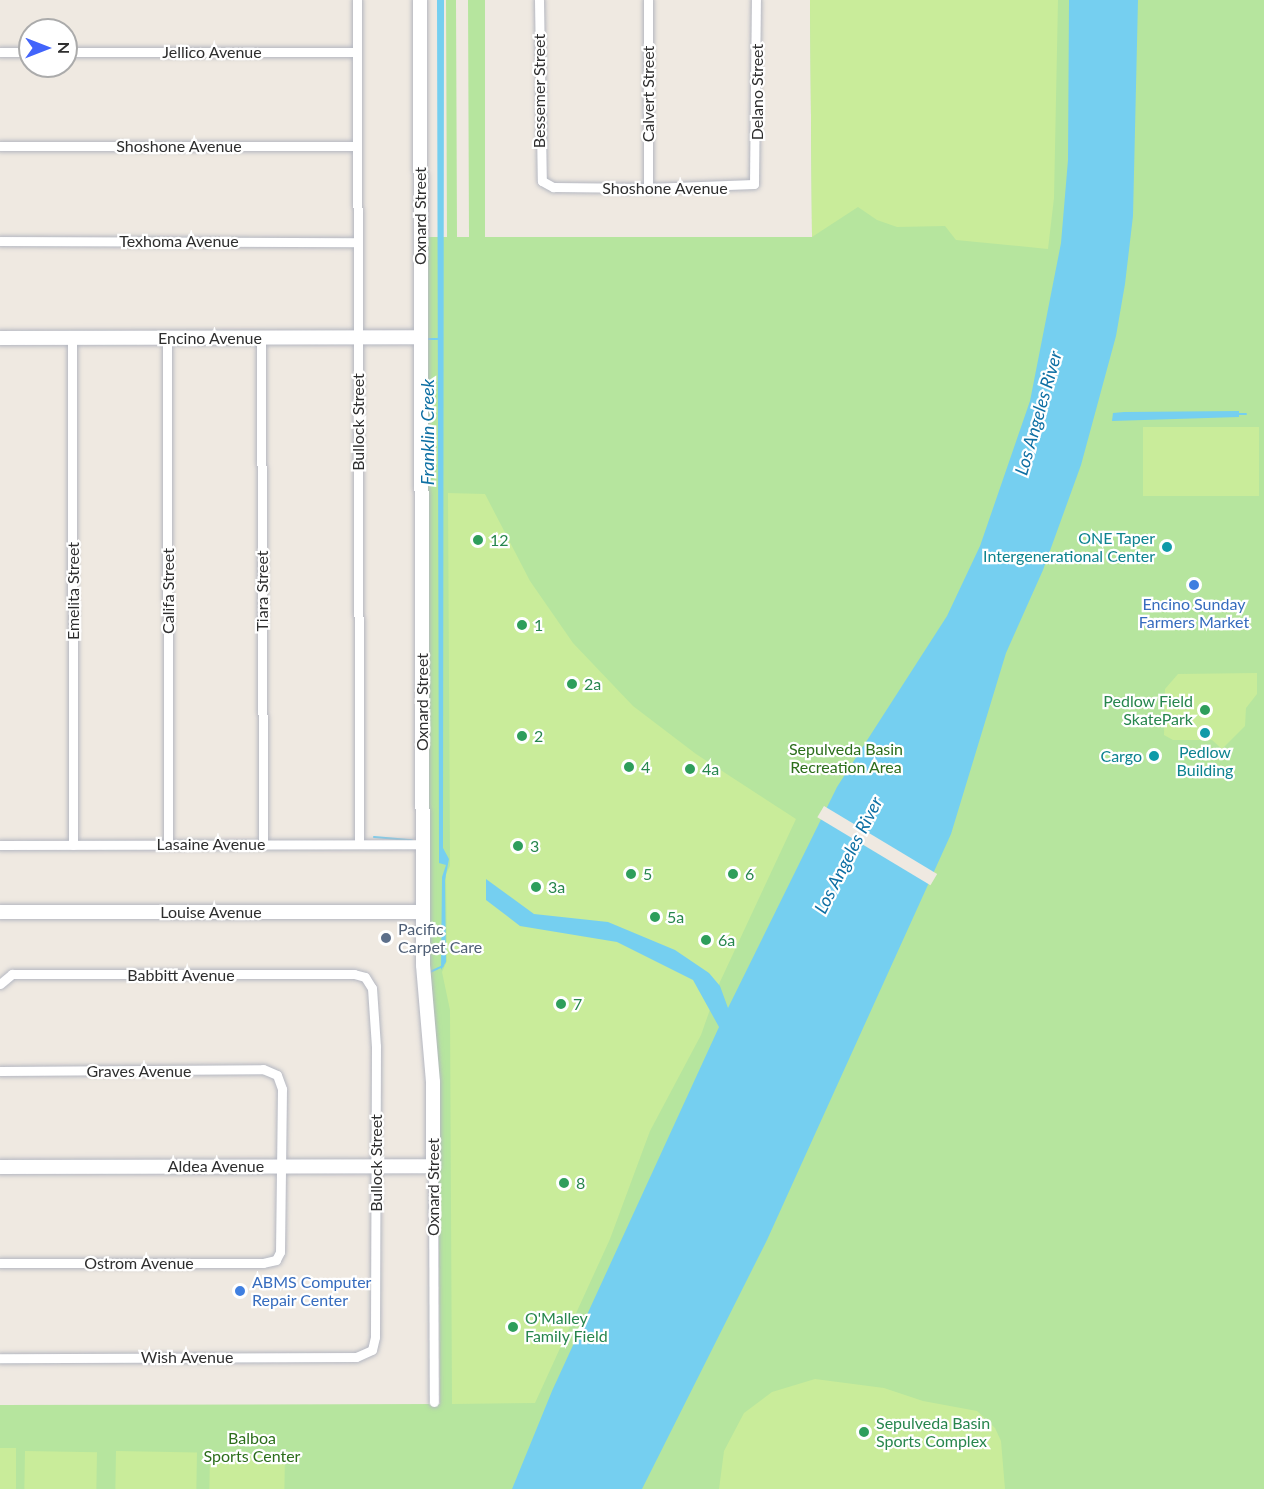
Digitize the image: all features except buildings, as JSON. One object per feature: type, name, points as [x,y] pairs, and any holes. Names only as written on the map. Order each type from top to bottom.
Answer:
[{"type":"main road","name":"Oxnard Street","points":[[420,0],[422,912],[433,1083],[433,1166]]},
{"type":"main road","name":"Encino Avenue","points":[[0,338],[421,338]]},
{"type":"main road","name":"Louise Avenue","points":[[0,912],[422,912]]},
{"type":"main road","name":"Aldea Avenue","points":[[0,1167],[433,1166]]},
{"type":"street","name":"Bullock Street","points":[[357,0],[359,843]]},
{"type":"street","name":"Bessemer Street","points":[[539,0],[542,181]]},
{"type":"street","name":"Calvert Street","points":[[648,0],[648,188]]},
{"type":"street","name":"Delano Street","points":[[753,184],[756,0]]},
{"type":"street","points":[[0,52],[18,52]]},
{"type":"street","name":"Jellico Avenue","points":[[78,52],[357,52]]},
{"type":"street","name":"Shoshone Avenue","points":[[0,146],[357,146]]},
{"type":"street","name":"Shoshone Avenue","points":[[542,181],[553,187],[648,188],[753,184]]},
{"type":"street","name":"Texhoma Avenue","points":[[0,240],[358,242]]},
{"type":"street","name":"Emelita Street","points":[[72,337],[73,845]]},
{"type":"street","name":"Califa Street","points":[[167,337],[168,844]]},
{"type":"street","name":"Tiara Street","points":[[261,338],[263,844]]},
{"type":"street","name":"Lasaine Avenue","points":[[0,845],[422,844]]},
{"type":"street","name":"Babbitt Avenue","points":[[0,984],[12,974],[365,977]]},
{"type":"street","name":"Bullock Street","points":[[365,977],[372,988],[376,1046],[375,1338],[372,1350]]},
{"type":"street","name":"Graves Avenue","points":[[0,1071],[263,1069],[278,1075],[282,1089],[280,1166]]},
{"type":"street","name":"Ostrom Avenue","points":[[0,1263],[263,1263],[276,1260],[280,1252],[280,1166]]},
{"type":"street","name":"Oxnard Street","points":[[433,1166],[434,1402]]},
{"type":"street","name":"Wish Avenue","points":[[0,1358],[356,1357],[372,1350]]},
{"type":"green space","name":"Sepulveda Basin Recreation Area","points":[[446,0],[456,0],[457,237],[469,237],[468,0],[485,0],[485,237],[812,237],[810,0],[1264,0],[1264,1489],[0,1489],[0,1405],[440,1404],[438,1074],[429,959],[427,237],[447,237]]},
{"type":"green space","points":[[810,0],[1058,0],[1054,198],[1048,249],[956,240],[945,226],[897,227],[877,220],[858,207],[812,237]]},
{"type":"green space","points":[[1143,427],[1259,427],[1259,496],[1143,496]]},
{"type":"green space","points":[[448,493],[485,494],[530,581],[573,643],[633,706],[696,754],[796,819],[719,984],[701,1035],[650,1131],[610,1239],[535,1403],[452,1404],[450,1010],[442,972],[447,961],[446,874],[450,866]]},
{"type":"green space","name":"Pedlow Field SkatePark","points":[[1257,673],[1257,694],[1246,708],[1245,726],[1222,749],[1212,740],[1173,740],[1164,735],[1165,689],[1178,674]]},
{"type":"green space","name":"Sepulveda Basin Sports Complex","points":[[815,1379],[884,1388],[923,1401],[977,1411],[995,1428],[1001,1441],[1005,1489],[719,1489],[724,1451],[744,1413],[772,1392]]},
{"type":"green space","points":[[0,1448],[16,1448],[16,1489],[0,1489]]},
{"type":"green space","points":[[25,1451],[97,1452],[96,1489],[24,1489]]},
{"type":"green space","points":[[116,1451],[197,1452],[196,1489],[115,1489]]},
{"type":"green space","points":[[210,1454],[285,1455],[284,1489],[209,1489]]},
{"type":"water","points":[[437,0],[444,0],[443,848],[449,859],[445,880],[446,962],[441,970],[442,877],[446,865],[439,863]]},
{"type":"water","name":"Los Angeles River","points":[[1069,0],[1138,0],[1133,216],[1125,284],[1116,336],[1081,465],[1043,570],[1006,653],[951,834],[767,1240],[642,1489],[512,1489],[552,1391],[719,1027],[693,980],[617,942],[520,926],[486,900],[486,879],[534,914],[608,922],[675,950],[709,973],[720,986],[728,1008],[837,787],[947,616],[980,546],[1030,401],[1061,243],[1068,160]]},
{"type":"water","points":[[1239,411],[1239,417],[1112,421],[1113,413],[1124,412]]},
{"type":"pier","points":[[824,806],[937,874],[930,885],[817,817]]},
{"type":"waterway","points":[[427,339],[439,339]]},
{"type":"waterway","points":[[1237,414],[1246,414]]},
{"type":"waterway","points":[[374,837],[412,840]]},
{"type":"waterway","points":[[430,972],[443,966]]},
{"type":"place","name":"12","points":[[478,540]]},
{"type":"place","name":"ONE Taper Intergenerational Center","points":[[1167,547]]},
{"type":"place","name":"Encino Sunday Farmers Market","points":[[1194,585]]},
{"type":"place","name":"1","points":[[522,625]]},
{"type":"place","name":"2a","points":[[572,684]]},
{"type":"place","name":"Pedlow Field SkatePark","points":[[1205,710]]},
{"type":"place","name":"Pedlow Building","points":[[1205,733]]},
{"type":"place","name":"2","points":[[522,736]]},
{"type":"place","name":"Cargo","points":[[1154,756]]},
{"type":"place","name":"4","points":[[629,767]]},
{"type":"place","name":"4a","points":[[690,769]]},
{"type":"place","name":"3","points":[[518,846]]},
{"type":"place","name":"5","points":[[631,874]]},
{"type":"place","name":"6","points":[[733,874]]},
{"type":"place","name":"3a","points":[[536,887]]},
{"type":"place","name":"5a","points":[[655,917]]},
{"type":"place","name":"Pacific Carpet Care","points":[[386,938]]},
{"type":"place","name":"6a","points":[[706,940]]},
{"type":"place","name":"7","points":[[561,1004]]},
{"type":"place","name":"8","points":[[564,1183]]},
{"type":"place","name":"ABMS Computer Repair Center","points":[[240,1291]]},
{"type":"place","name":"O'Malley Family Field","points":[[513,1327]]},
{"type":"place","name":"Sepulveda Basin Sports Complex","points":[[864,1432]]},
{"type":"water label","name":"Franklin Creek","points":[[427,432]]},
{"type":"park label","name":"Balboa Sports Center","points":[[252,1447]]}]
